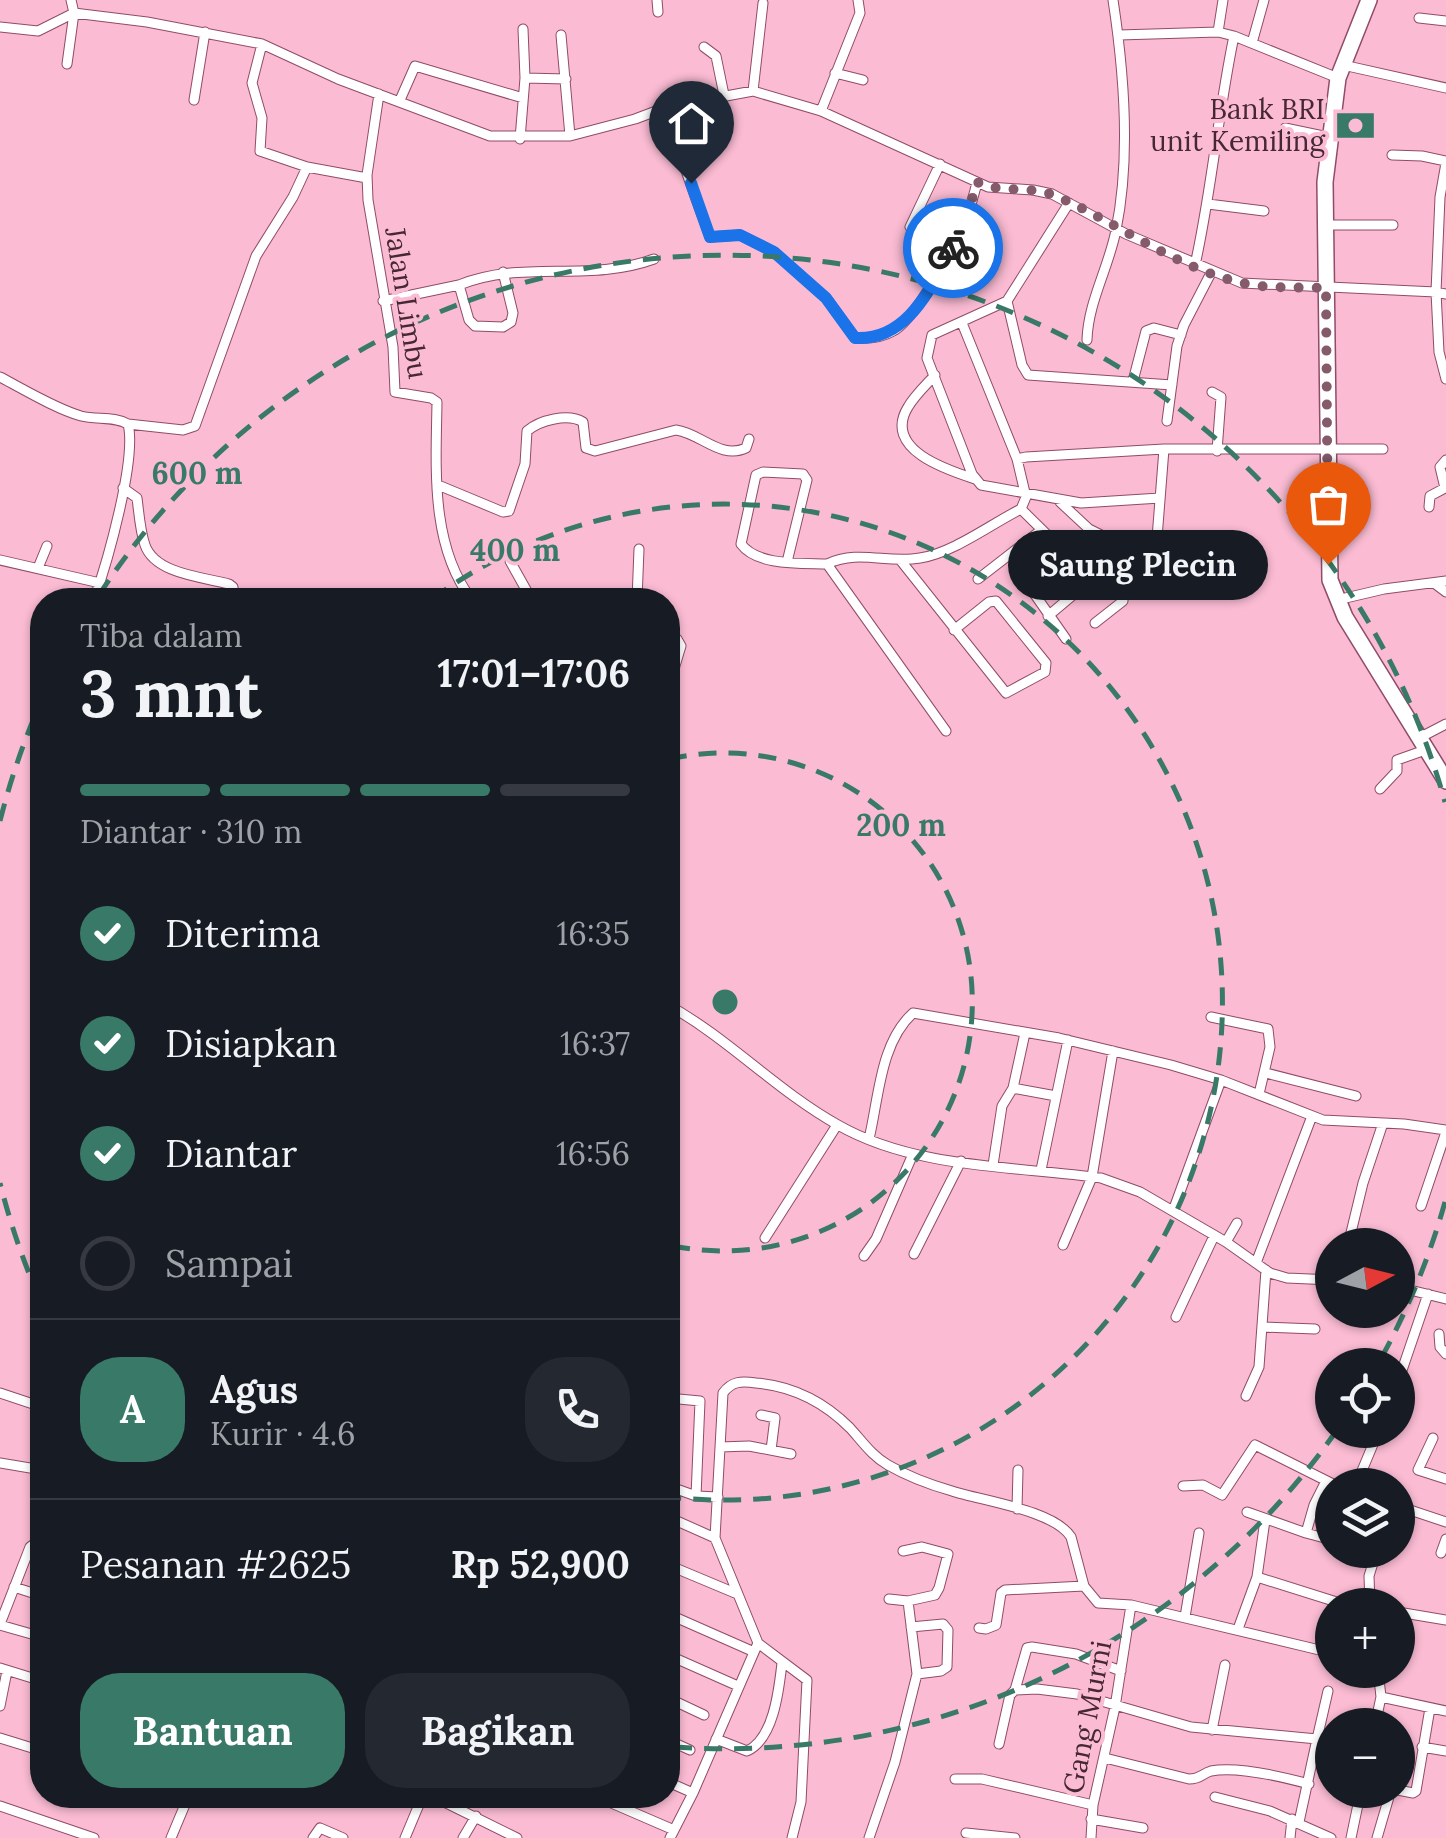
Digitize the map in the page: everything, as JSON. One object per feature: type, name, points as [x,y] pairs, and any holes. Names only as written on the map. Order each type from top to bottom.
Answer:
[{"type":"highway","points":[[1369,0],[1340,71],[1328,136],[1328,564],[1337,600],[1446,782]]},
{"type":"street","points":[[67,64],[74,13],[71,0]]},
{"type":"street","points":[[657,0],[658,12]]},
{"type":"street","points":[[821,111],[860,13],[858,0]]},
{"type":"street","points":[[1087,340],[1088,321],[1110,260],[1121,202],[1124,73],[1114,0]]},
{"type":"street","points":[[1218,32],[1223,0]]},
{"type":"street","points":[[1252,43],[1264,0]]},
{"type":"street","points":[[753,92],[764,2]]},
{"type":"street","points":[[0,27],[38,32],[74,13],[262,44],[490,136],[570,136],[667,107],[753,92],[821,111],[999,190],[1033,190],[1070,204],[1195,265],[1242,283],[1441,293]]},
{"type":"street","points":[[1419,18],[1446,21]]},
{"type":"street","points":[[520,138],[525,78],[523,29]]},
{"type":"street","points":[[194,100],[205,32]]},
{"type":"street","points":[[1119,35],[1218,32],[1340,71],[1446,88]]},
{"type":"street","points":[[561,35],[570,136]]},
{"type":"street","points":[[1195,265],[1234,36]]},
{"type":"street","points":[[262,44],[252,83],[262,118],[260,151],[307,167],[367,178]]},
{"type":"street","points":[[704,47],[716,56],[724,95]]},
{"type":"street","points":[[400,100],[415,66],[523,98]]},
{"type":"street","points":[[835,73],[863,80]]},
{"type":"street","points":[[525,78],[566,79]]},
{"type":"street","name":"Jalan Limbu","points":[[380,94],[367,178],[394,348],[395,392],[436,402],[438,485],[446,552],[466,588]]},
{"type":"street","points":[[667,107],[678,153],[712,238],[740,235],[774,252],[826,298],[855,338],[870,339],[901,326],[965,224],[977,182]]},
{"type":"street","points":[[1285,128],[1328,136]]},
{"type":"street","points":[[1392,155],[1446,162],[1440,197],[1446,378]]},
{"type":"street","points":[[910,227],[940,164]]},
{"type":"street","points":[[0,377],[94,420],[184,430],[195,426],[256,256],[307,167]]},
{"type":"street","points":[[975,480],[927,358],[932,334],[1007,301],[1070,204]]},
{"type":"street","points":[[1208,204],[1264,211]]},
{"type":"street","points":[[1325,226],[1393,226]]},
{"type":"street","points":[[384,301],[502,272],[614,272],[654,260]]},
{"type":"street","points":[[459,284],[469,320],[475,326],[503,327],[511,322],[513,313],[502,272]]},
{"type":"street","points":[[1167,421],[1180,336],[1212,272]]},
{"type":"street","points":[[1007,301],[1022,365],[1028,374],[1172,385]]},
{"type":"street","points":[[787,562],[806,480],[803,474],[764,472],[756,476],[740,544],[747,553],[787,562],[827,564],[844,556],[901,561],[942,552],[1026,503],[1017,459],[962,323]]},
{"type":"street","points":[[1133,381],[1146,331],[1154,328],[1180,336]]},
{"type":"street","points":[[934,375],[902,418],[911,447],[923,459],[980,484],[1057,500],[1081,503],[1160,498]]},
{"type":"street","points":[[1212,392],[1221,396],[1217,451]]},
{"type":"street","points":[[438,485],[506,512],[526,464],[527,431],[538,424],[570,417],[583,422],[586,448],[594,451],[676,430],[689,431],[727,452],[746,448],[748,439]]},
{"type":"street","points":[[98,588],[130,450],[128,424]]},
{"type":"street","points":[[1017,459],[1164,450],[1383,449]]},
{"type":"street","points":[[1164,450],[1158,544],[1178,576]]},
{"type":"street","points":[[1430,508],[1430,496],[1445,488],[1440,467],[1446,460]]},
{"type":"street","points":[[123,488],[137,498],[145,546],[153,559],[233,588]]},
{"type":"street","points":[[1057,500],[1090,529],[1122,546],[1158,544]]},
{"type":"street","points":[[1020,509],[1092,579],[1124,598],[1095,623]]},
{"type":"street","points":[[978,579],[1040,531]]},
{"type":"street","points":[[38,568],[47,546]]},
{"type":"street","points":[[637,588],[638,549]]},
{"type":"street","points":[[0,560],[100,582]]},
{"type":"street","points":[[1066,639],[1031,589],[1071,560]]},
{"type":"street","points":[[510,561],[525,588]]},
{"type":"street","points":[[901,561],[954,630],[1006,693],[1045,672],[1046,663],[996,600],[954,630]]},
{"type":"street","points":[[827,564],[946,731]]},
{"type":"street","points":[[1048,616],[1092,579]]},
{"type":"street","points":[[1337,600],[1446,581]]},
{"type":"street","points":[[1434,583],[1446,592]]},
{"type":"street","points":[[1380,789],[1397,771],[1397,760],[1446,724]]},
{"type":"street","points":[[680,1013],[837,1125],[913,1154],[1120,1184],[1226,1242],[1266,1270],[1288,1278],[1315,1279]]},
{"type":"street","points":[[869,1138],[894,1033],[913,1013],[1113,1051],[1221,1080],[1312,1116],[1446,1131],[1421,1206]]},
{"type":"street","points":[[1211,1017],[1268,1028],[1266,1073],[1259,1094]]},
{"type":"street","points":[[993,1165],[1002,1106],[1013,1088],[1024,1033]]},
{"type":"street","points":[[1041,1170],[1068,1040]]},
{"type":"street","points":[[1062,1245],[1092,1177],[1113,1051]]},
{"type":"street","points":[[1266,1073],[1356,1096]]},
{"type":"street","points":[[1173,1211],[1221,1080]]},
{"type":"street","points":[[1013,1088],[1056,1096]]},
{"type":"street","points":[[1256,1263],[1312,1116]]},
{"type":"street","points":[[1352,1228],[1384,1123]]},
{"type":"street","points":[[765,1238],[837,1125]]},
{"type":"street","points":[[864,1256],[876,1239],[913,1154]]},
{"type":"street","points":[[914,1254],[961,1161]]},
{"type":"street","points":[[1226,1242],[1236,1222]]},
{"type":"street","points":[[1176,1317],[1214,1236]]},
{"type":"street","points":[[1246,1396],[1259,1366],[1266,1270]]},
{"type":"street","points":[[1415,1291],[1446,1299]]},
{"type":"street","points":[[1410,1348],[1428,1294]]},
{"type":"street","points":[[1262,1327],[1315,1330]]},
{"type":"street","points":[[1439,1334],[1440,1347],[1446,1354]]},
{"type":"street","points":[[619,1808],[672,1834],[694,1793],[755,1647],[714,1538],[725,1389],[741,1381],[798,1390],[848,1426],[859,1442],[886,1464],[945,1490],[1051,1520],[1066,1530],[1084,1586],[1098,1603],[1131,1605],[1315,1649]]},
{"type":"street","points":[[0,1393],[30,1403]]},
{"type":"street","points":[[680,1398],[697,1398],[700,1402],[696,1496]]},
{"type":"street","points":[[761,1415],[776,1418],[771,1450]]},
{"type":"street","points":[[1433,1438],[1418,1470],[1446,1479]]},
{"type":"street","points":[[720,1446],[749,1446],[791,1454]]},
{"type":"street","points":[[1182,1486],[1203,1484],[1222,1494],[1255,1446],[1315,1475]]},
{"type":"street","points":[[0,1463],[30,1468]]},
{"type":"street","points":[[1017,1509],[1018,1470]]},
{"type":"street","points":[[680,1490],[718,1497]]},
{"type":"street","points":[[1306,1532],[1315,1504]]},
{"type":"street","points":[[1246,1512],[1315,1535]]},
{"type":"street","points":[[1415,1512],[1446,1522]]},
{"type":"street","points":[[1238,1629],[1256,1576],[1265,1520]]},
{"type":"street","points":[[680,1522],[714,1538]]},
{"type":"street","points":[[1185,1617],[1199,1532]]},
{"type":"street","points":[[1441,1554],[1446,1539]]},
{"type":"street","points":[[30,1547],[0,1624],[30,1633]]},
{"type":"street","points":[[903,1551],[922,1547],[961,1553]]},
{"type":"street","points":[[889,1599],[908,1601],[935,1595],[948,1554]]},
{"type":"street","points":[[680,1570],[735,1593]]},
{"type":"street","points":[[1256,1576],[1315,1595]]},
{"type":"street","points":[[978,1628],[986,1630],[996,1625],[1000,1593],[1005,1590],[1084,1586]]},
{"type":"street","points":[[14,1587],[30,1592]]},
{"type":"street","points":[[869,1838],[896,1762],[917,1674],[908,1601]]},
{"type":"street","name":"Gang Murni","points":[[1090,1838],[1092,1805],[1115,1708],[1131,1605]]},
{"type":"street","points":[[1415,1615],[1446,1620]]},
{"type":"street","points":[[680,1619],[755,1647],[804,1677],[808,1685],[801,1802],[792,1838]]},
{"type":"street","points":[[911,1627],[943,1624],[948,1630],[947,1667],[917,1674]]},
{"type":"street","points":[[999,1744],[1007,1702],[1015,1690],[1028,1648],[1076,1654],[1120,1671]]},
{"type":"street","points":[[680,1660],[738,1686]]},
{"type":"street","points":[[716,1739],[747,1751],[756,1746],[774,1707],[782,1662]]},
{"type":"street","points":[[1212,1730],[1224,1665]]},
{"type":"street","points":[[0,1706],[4,1670],[30,1678]]},
{"type":"street","points":[[1378,1708],[1379,1688]]},
{"type":"street","points":[[1015,1690],[1077,1694],[1115,1708],[1212,1730],[1315,1738]]},
{"type":"street","points":[[1324,1708],[1328,1691]]},
{"type":"street","points":[[1380,1697],[1446,1711]]},
{"type":"street","points":[[680,1703],[704,1714]]},
{"type":"street","points":[[1415,1791],[1430,1708]]},
{"type":"street","points":[[0,1738],[30,1747]]},
{"type":"street","points":[[680,1745],[690,1750]]},
{"type":"street","points":[[1422,1747],[1446,1751]]},
{"type":"street","points":[[1290,1838],[1309,1784],[1315,1750]]},
{"type":"street","points":[[1104,1758],[1189,1779],[1212,1771],[1228,1771],[1309,1784]]},
{"type":"street","points":[[955,1778],[996,1782],[1092,1805]]},
{"type":"street","points":[[680,1787],[694,1793]]},
{"type":"street","points":[[1216,1797],[1296,1821],[1331,1838]]},
{"type":"street","points":[[0,1806],[94,1838]]},
{"type":"street","points":[[171,1838],[182,1808]]},
{"type":"street","points":[[405,1838],[420,1808]]},
{"type":"street","points":[[457,1808],[517,1838]]},
{"type":"street","points":[[1351,1838],[1357,1808]]},
{"type":"street","points":[[1376,1838],[1387,1808]]},
{"type":"street","points":[[463,1838],[476,1816]]},
{"type":"street","points":[[1091,1819],[1144,1828]]},
{"type":"street","points":[[313,1838],[320,1828],[343,1838]]},
{"type":"street","points":[[966,1833],[1014,1838]]},
{"type":"way so far","points":[[953,248],[965,224],[977,182],[999,190],[1052,194],[1126,234],[1242,283],[1326,288],[1328,564]]},
{"type":"place","name":"Bank BRI unit Kemiling","points":[[1355,125]]},
{"type":"place","name":"Saung Plecin","points":[[1328,564]]},
{"type":"route","points":[[691,183],[708,236],[740,235],[774,252],[826,298],[855,338],[870,339],[901,326],[953,248]]}]
